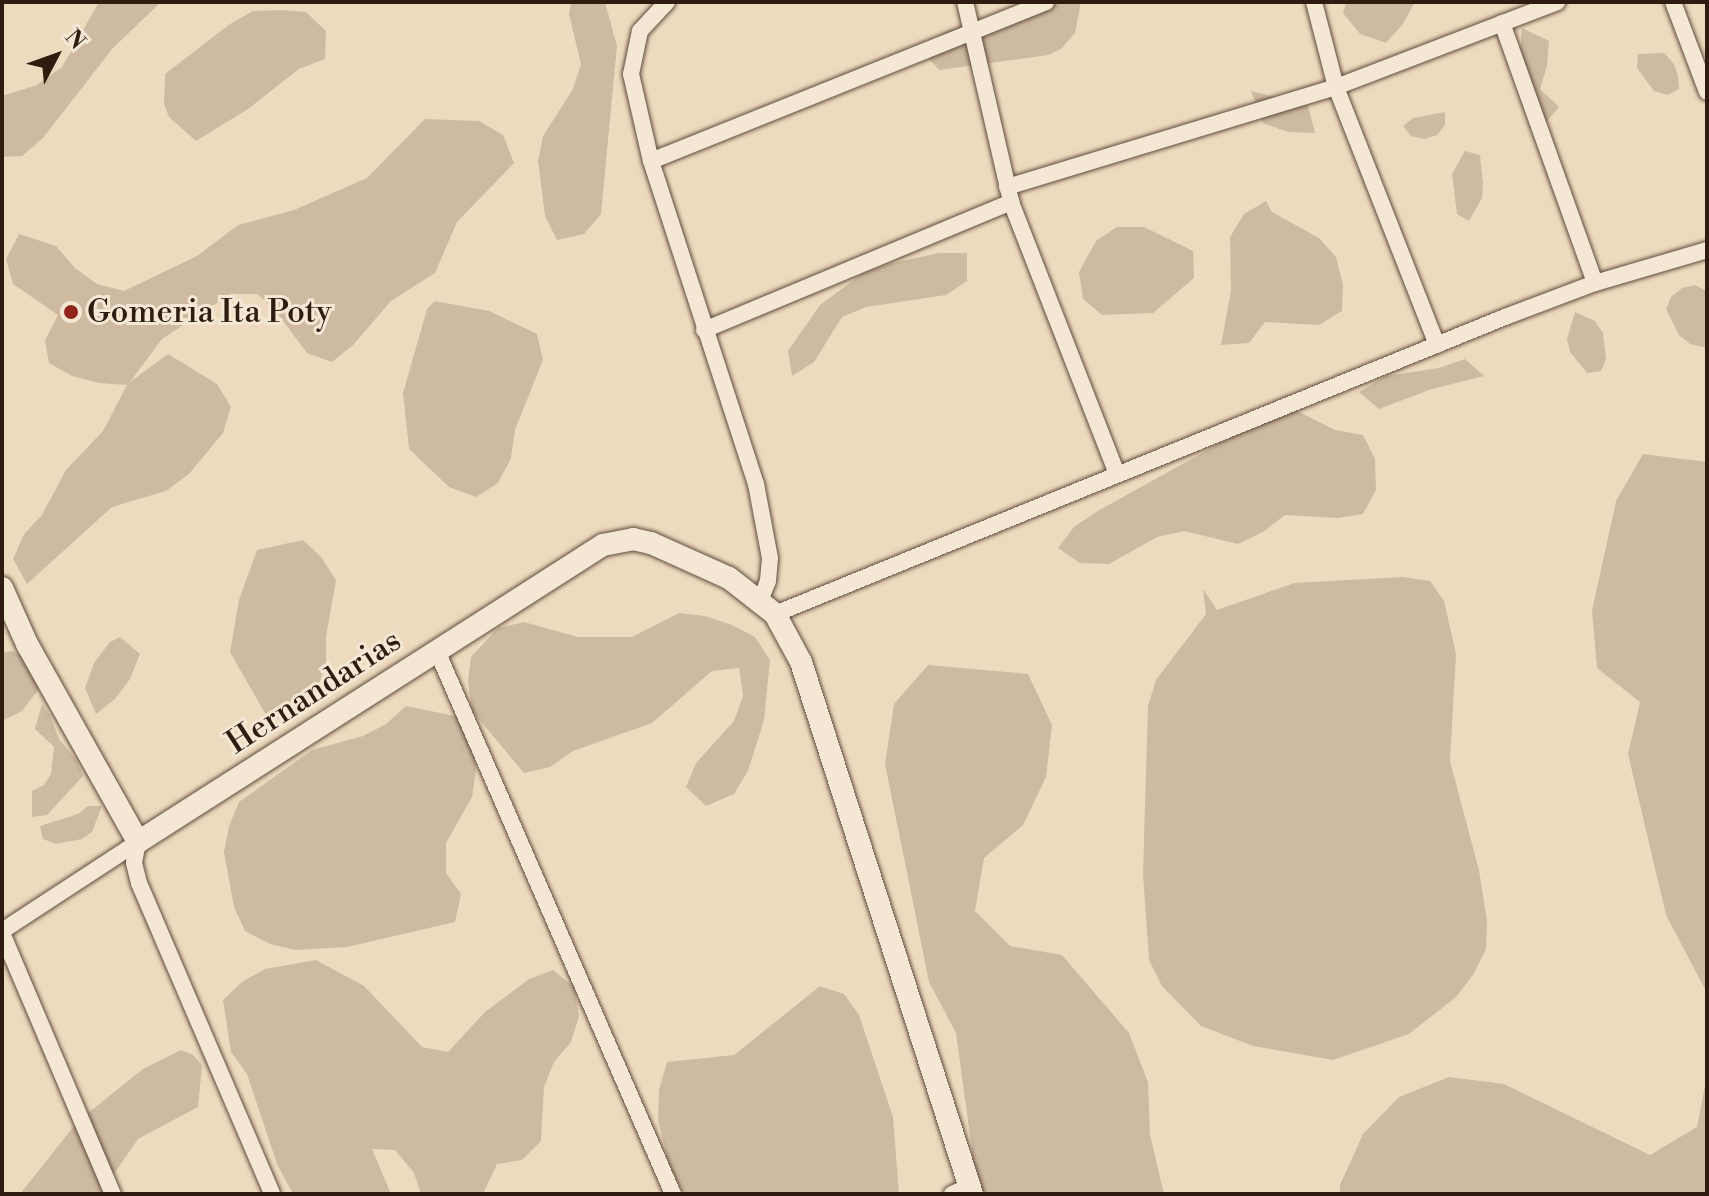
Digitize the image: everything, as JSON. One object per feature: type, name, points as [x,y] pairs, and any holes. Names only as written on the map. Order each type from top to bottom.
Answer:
[{"type":"street","points":[[667,2],[640,31],[631,74],[651,161],[756,484],[770,558],[768,608],[801,662],[965,1191]]},
{"type":"street","points":[[965,2],[1009,194],[1117,474]]},
{"type":"street","points":[[651,161],[1046,2]]},
{"type":"street","points":[[1314,2],[1336,87],[1437,345]]},
{"type":"street","points":[[704,330],[1009,194],[1336,87],[1557,2]]},
{"type":"street","points":[[1673,2],[1707,92]]},
{"type":"street","points":[[1502,23],[1595,283]]},
{"type":"street","points":[[768,608],[1117,474],[1595,283],[1707,250]]},
{"type":"street","name":"Hernandarias","points":[[138,842],[586,553],[617,539],[651,543],[729,578],[768,608]]},
{"type":"street","points":[[2,588],[47,681],[138,842],[134,863],[139,883],[272,1194]]},
{"type":"street","points":[[437,651],[673,1194]]},
{"type":"street","points":[[113,1194],[2,932],[138,842]]},
{"type":"shaded area","points":[[99,2],[161,2],[113,48],[43,138],[22,156],[2,157],[2,96],[37,85],[62,67]]},
{"type":"shaded area","points":[[571,2],[605,2],[617,46],[601,214],[584,234],[557,240],[545,216],[538,161],[543,136],[573,89],[581,64],[569,14]]},
{"type":"shaded area","points":[[1040,2],[1081,2],[1075,33],[1061,49],[1048,55],[939,70],[930,60],[929,46],[945,32]]},
{"type":"shaded area","points":[[1346,2],[1415,2],[1403,24],[1386,43],[1360,34],[1343,13]]},
{"type":"shaded area","points":[[253,11],[306,12],[326,31],[325,59],[299,69],[248,109],[196,141],[169,117],[164,104],[165,74],[230,24]]},
{"type":"shaded area","points":[[1522,28],[1549,41],[1547,66],[1540,89],[1559,107],[1542,127],[1523,109],[1518,83]]},
{"type":"shaded area","points":[[1664,53],[1674,64],[1678,76],[1679,89],[1668,95],[1654,91],[1637,68],[1638,54]]},
{"type":"shaded area","points":[[1251,91],[1308,106],[1315,133],[1288,132],[1263,123]]},
{"type":"shaded area","points":[[1445,112],[1445,125],[1437,135],[1424,139],[1411,136],[1403,126],[1413,118]]},
{"type":"shaded area","points":[[425,119],[479,121],[503,135],[514,163],[457,222],[435,273],[391,301],[353,345],[332,362],[307,353],[275,310],[257,294],[230,294],[162,339],[130,382],[168,354],[217,384],[231,407],[223,433],[189,474],[166,491],[112,507],[27,584],[13,559],[24,534],[42,515],[66,470],[103,431],[127,385],[99,383],[72,376],[49,363],[45,340],[58,315],[13,284],[6,259],[19,234],[56,246],[75,268],[97,284],[124,291],[197,256],[238,225],[294,210],[367,178]]},
{"type":"shaded area","points":[[1465,151],[1480,155],[1483,184],[1482,198],[1469,221],[1457,214],[1452,174]]},
{"type":"shaded area","points":[[1266,201],[1272,212],[1319,238],[1336,257],[1343,285],[1342,311],[1319,325],[1265,322],[1249,343],[1221,345],[1231,291],[1230,237],[1244,214]]},
{"type":"shaded area","points":[[1117,227],[1144,227],[1193,251],[1194,278],[1153,313],[1102,315],[1083,299],[1079,272],[1096,241]]},
{"type":"shaded area","points":[[939,253],[967,253],[967,281],[946,295],[866,307],[842,317],[814,362],[792,376],[788,351],[820,305],[862,274],[888,264]]},
{"type":"shaded area","points":[[1695,285],[1707,291],[1707,348],[1690,344],[1679,335],[1666,309],[1671,297],[1682,288]]},
{"type":"shaded area","points":[[435,301],[489,311],[537,334],[543,360],[515,430],[511,458],[498,483],[476,497],[449,487],[409,449],[403,393],[427,309]]},
{"type":"shaded area","points":[[1575,312],[1595,321],[1603,333],[1606,359],[1601,371],[1587,373],[1570,352],[1567,339]]},
{"type":"shaded area","points":[[1465,359],[1484,376],[1432,389],[1379,409],[1359,392],[1386,376],[1439,368]]},
{"type":"shaded area","points":[[1287,406],[1335,430],[1363,435],[1375,459],[1376,490],[1363,514],[1338,518],[1285,515],[1263,532],[1238,544],[1184,531],[1157,537],[1109,564],[1080,563],[1058,548],[1074,527],[1096,512]]},
{"type":"shaded area","points":[[1643,454],[1707,462],[1707,993],[1666,915],[1628,754],[1640,702],[1597,668],[1592,611],[1616,501]]},
{"type":"shaded area","points":[[303,540],[321,557],[336,580],[326,637],[326,664],[316,692],[297,709],[270,722],[230,652],[239,600],[257,550]]},
{"type":"shaded area","points":[[1403,577],[1430,581],[1444,601],[1456,654],[1450,761],[1479,870],[1487,921],[1486,949],[1473,975],[1456,997],[1409,1034],[1333,1060],[1253,1046],[1201,1026],[1162,986],[1149,960],[1143,874],[1148,706],[1156,680],[1206,614],[1203,589],[1217,610],[1294,583]]},
{"type":"shaded area","points":[[679,613],[705,616],[732,625],[755,637],[770,660],[764,720],[748,771],[734,794],[706,806],[686,787],[696,763],[734,721],[743,696],[739,668],[712,671],[652,723],[573,751],[550,767],[524,773],[472,711],[468,681],[471,657],[498,628],[524,622],[578,637],[632,637]]},
{"type":"shaded area","points":[[120,637],[140,654],[130,679],[115,699],[96,714],[85,688],[94,663],[110,642]]},
{"type":"shaded area","points":[[12,651],[34,664],[40,677],[38,690],[22,711],[2,721],[2,653]]},
{"type":"shaded area","points":[[928,665],[1028,674],[1052,725],[1046,777],[1023,825],[984,858],[975,911],[1010,946],[1062,955],[1129,1033],[1148,1082],[1150,1135],[1164,1194],[978,1194],[956,1033],[929,982],[885,764],[894,704]]},
{"type":"shaded area","points":[[42,704],[59,739],[77,761],[83,776],[47,815],[32,817],[32,791],[44,785],[51,774],[54,747],[35,729]]},
{"type":"shaded area","points":[[406,706],[460,717],[473,744],[476,770],[472,797],[446,843],[446,873],[461,894],[455,922],[347,947],[295,950],[270,944],[245,931],[234,907],[224,852],[229,826],[239,802],[312,750],[363,736],[386,724]]},
{"type":"shaded area","points":[[88,806],[102,806],[92,832],[82,839],[56,844],[43,839],[40,826],[78,814]]},
{"type":"shaded area","points":[[316,960],[364,986],[422,1047],[448,1052],[485,1012],[529,979],[553,970],[574,987],[579,1016],[571,1042],[554,1062],[544,1087],[541,1141],[522,1160],[497,1164],[483,1194],[421,1194],[414,1173],[395,1150],[372,1149],[391,1194],[293,1194],[277,1164],[247,1074],[231,1052],[223,1000],[242,982],[265,969]]},
{"type":"shaded area","points":[[820,986],[844,994],[859,1015],[893,1117],[899,1194],[685,1194],[672,1176],[658,1121],[659,1090],[667,1062],[734,1055]]},
{"type":"shaded area","points":[[181,1050],[193,1055],[202,1065],[198,1107],[138,1139],[100,1194],[20,1194],[78,1121],[143,1069]]},
{"type":"shaded area","points":[[1707,1075],[1707,1194],[1340,1194],[1340,1185],[1363,1134],[1399,1097],[1449,1077],[1504,1084],[1650,1155],[1697,1127]]},
{"type":"place","name":"Gomeria Ita Poty","points":[[71,312]]}]
